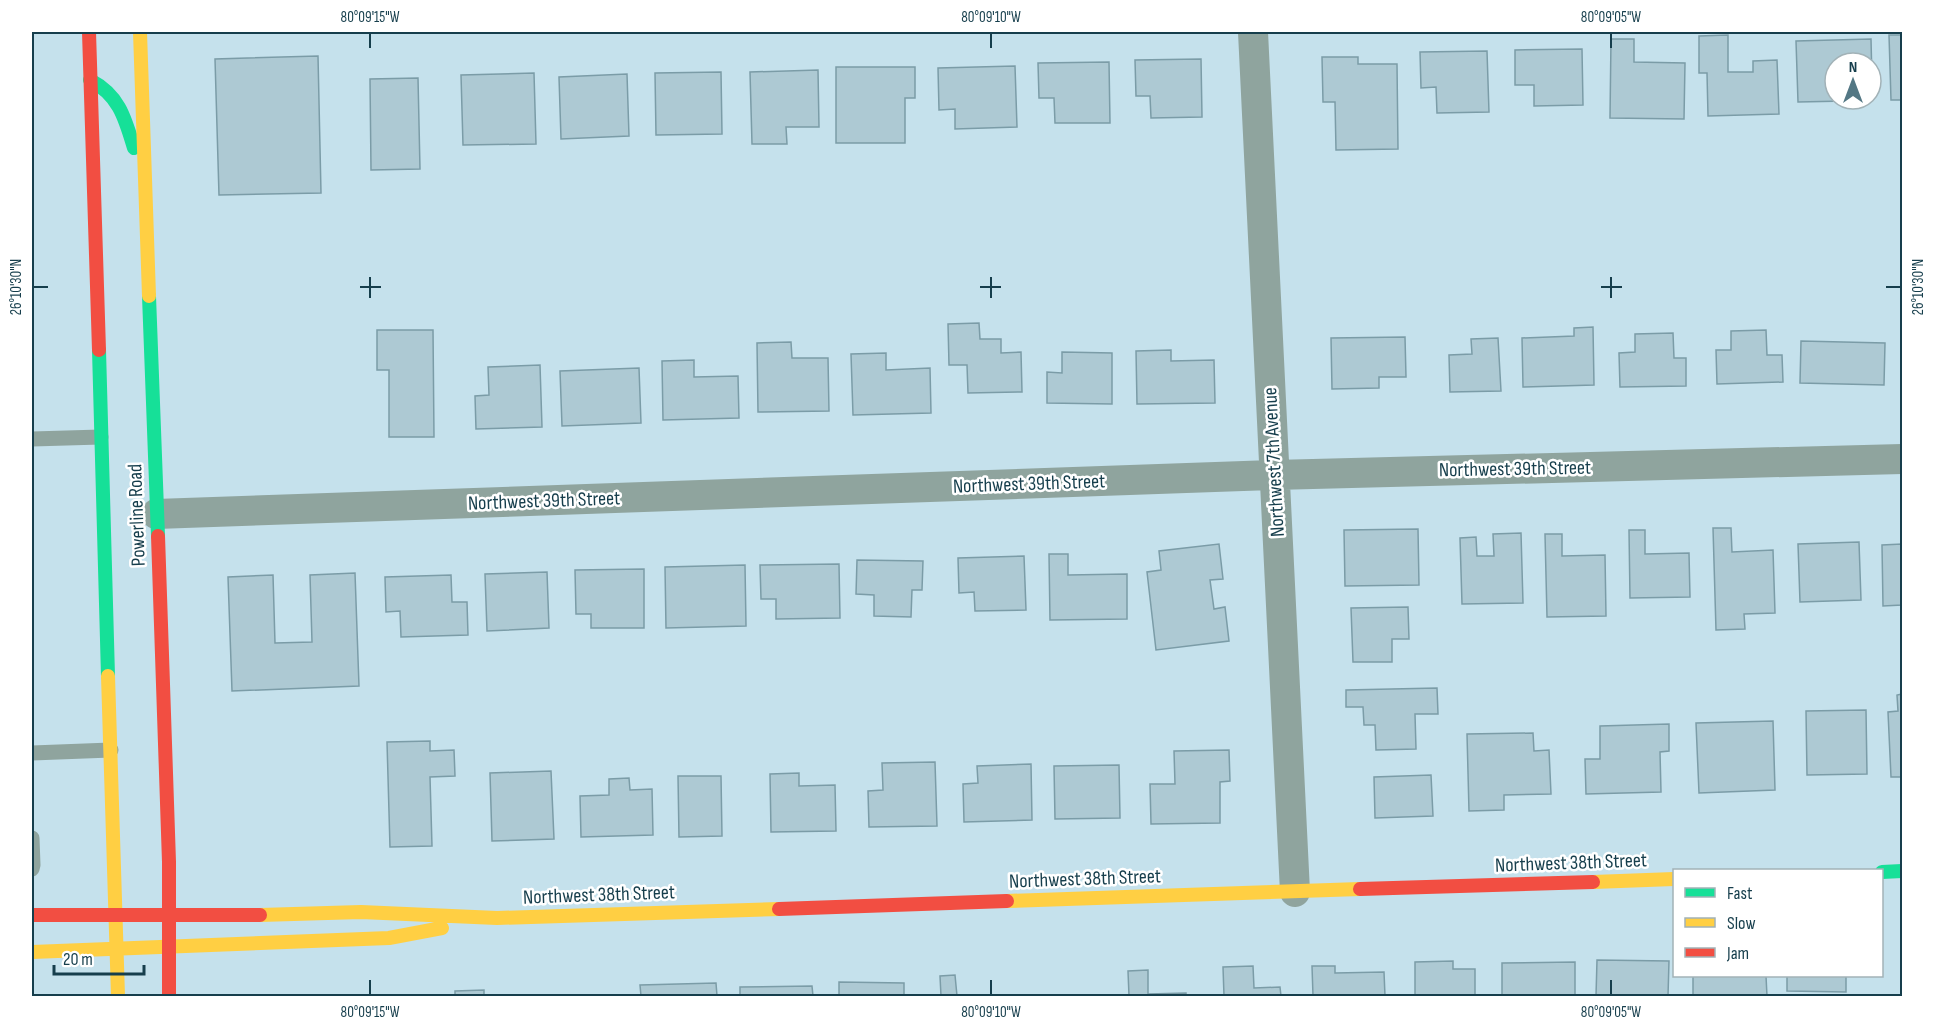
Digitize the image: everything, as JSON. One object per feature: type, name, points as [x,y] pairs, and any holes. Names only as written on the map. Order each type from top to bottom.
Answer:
[{"type":"street","name":"Powerline Road","points":[[89,32],[118,996]]},
{"type":"street","name":"Powerline Road","points":[[140,32],[169,915],[169,996]]},
{"type":"street","name":"Northwest 7th Avenue","points":[[1253,32],[1295,892]]},
{"type":"street","points":[[90,80],[102,85],[118,103],[145,184]]},
{"type":"street","name":"Northwest 39th Street","points":[[156,514],[1274,475],[1902,459]]},
{"type":"street","points":[[1883,872],[1902,871]]},
{"type":"street","name":"Northwest 38th Street","points":[[32,915],[242,916],[361,912],[496,918],[1673,879]]},
{"type":"street","name":"Northwest 38th Street","points":[[32,952],[389,938],[496,918]]},
{"type":"lane","points":[[32,439],[101,437]]},
{"type":"lane","points":[[32,753],[111,750]]},
{"type":"lane","points":[[32,838],[32,869]]},
{"type":"building","points":[[1728,35],[1728,72],[1753,72],[1753,61],[1777,60],[1779,114],[1708,116],[1707,73],[1699,73],[1699,36]]},
{"type":"building","points":[[1889,35],[1902,35],[1902,100],[1891,100]]},
{"type":"building","points":[[1611,39],[1634,39],[1634,62],[1685,63],[1684,119],[1610,118]]},
{"type":"building","points":[[1871,39],[1871,51],[1823,51],[1823,101],[1798,102],[1796,41]]},
{"type":"building","points":[[1582,49],[1583,105],[1534,106],[1534,85],[1515,85],[1515,50]]},
{"type":"building","points":[[1487,51],[1489,112],[1437,113],[1436,87],[1421,88],[1420,52]]},
{"type":"building","points":[[318,56],[321,193],[219,195],[215,59]]},
{"type":"building","points":[[1322,57],[1358,57],[1358,64],[1397,64],[1398,149],[1336,150],[1335,102],[1323,102]]},
{"type":"building","points":[[1201,59],[1202,117],[1151,118],[1150,96],[1136,96],[1135,60]]},
{"type":"building","points":[[1109,62],[1110,123],[1055,123],[1054,98],[1039,98],[1038,63]]},
{"type":"building","points":[[1015,66],[1017,127],[955,129],[955,109],[939,110],[938,68]]},
{"type":"building","points":[[836,67],[915,67],[915,98],[905,98],[905,143],[836,143]]},
{"type":"building","points":[[818,70],[819,127],[786,127],[787,144],[752,144],[750,72]]},
{"type":"building","points":[[721,72],[722,134],[656,135],[655,73]]},
{"type":"building","points":[[534,73],[536,144],[463,145],[461,75]]},
{"type":"building","points":[[627,74],[629,136],[561,139],[559,77]]},
{"type":"building","points":[[418,78],[420,169],[371,170],[370,79]]},
{"type":"building","points":[[979,323],[980,339],[1001,339],[1001,353],[1021,352],[1022,392],[968,393],[967,365],[949,365],[948,324]]},
{"type":"building","points":[[1593,327],[1594,385],[1523,387],[1522,338],[1574,336],[1574,328]]},
{"type":"building","points":[[377,330],[433,330],[434,437],[389,437],[389,370],[377,370]]},
{"type":"building","points":[[1766,330],[1767,355],[1782,355],[1783,382],[1717,384],[1716,350],[1731,350],[1731,331]]},
{"type":"building","points":[[1673,333],[1674,358],[1686,358],[1686,386],[1620,387],[1619,353],[1635,352],[1635,334]]},
{"type":"building","points":[[1405,337],[1406,377],[1379,377],[1379,388],[1332,389],[1331,338]]},
{"type":"building","points":[[1498,338],[1501,391],[1450,392],[1449,355],[1472,354],[1471,339]]},
{"type":"building","points":[[1801,341],[1885,343],[1884,385],[1800,383]]},
{"type":"building","points":[[791,342],[792,358],[828,358],[829,411],[758,412],[757,343]]},
{"type":"building","points":[[1171,350],[1171,361],[1214,360],[1215,403],[1137,404],[1136,351]]},
{"type":"building","points":[[1062,352],[1112,353],[1112,404],[1047,403],[1047,372],[1062,373]]},
{"type":"building","points":[[886,353],[886,370],[930,368],[931,413],[853,415],[851,354]]},
{"type":"building","points":[[694,360],[694,377],[738,376],[739,418],[663,420],[662,361]]},
{"type":"building","points":[[540,365],[542,427],[476,429],[475,396],[489,395],[488,367]]},
{"type":"building","points":[[639,368],[641,423],[562,426],[560,371]]},
{"type":"building","points":[[1713,528],[1731,528],[1732,552],[1773,550],[1775,613],[1744,614],[1745,629],[1716,630]]},
{"type":"building","points":[[1418,529],[1419,585],[1345,586],[1344,530]]},
{"type":"building","points":[[1629,530],[1645,530],[1645,554],[1689,553],[1690,597],[1630,598]]},
{"type":"building","points":[[1521,533],[1523,603],[1462,604],[1460,538],[1476,537],[1477,556],[1494,556],[1493,534]]},
{"type":"building","points":[[1545,534],[1562,534],[1562,556],[1605,555],[1606,616],[1547,617]]},
{"type":"building","points":[[1859,542],[1861,600],[1800,602],[1798,544]]},
{"type":"building","points":[[1219,544],[1223,579],[1210,580],[1214,609],[1225,607],[1229,641],[1156,650],[1147,572],[1161,570],[1159,551]]},
{"type":"building","points":[[1902,544],[1902,605],[1883,606],[1882,545]]},
{"type":"building","points":[[1049,554],[1068,554],[1068,575],[1127,574],[1127,619],[1050,620]]},
{"type":"building","points":[[1024,556],[1026,610],[975,611],[974,592],[959,593],[958,558]]},
{"type":"building","points":[[857,560],[923,561],[922,590],[912,590],[911,617],[874,616],[874,595],[856,594]]},
{"type":"building","points":[[839,564],[840,618],[776,619],[776,599],[761,599],[760,565]]},
{"type":"building","points":[[745,565],[746,626],[666,628],[665,567]]},
{"type":"building","points":[[644,569],[644,628],[591,628],[591,614],[576,614],[575,570]]},
{"type":"building","points":[[547,572],[549,628],[487,631],[485,574]]},
{"type":"building","points":[[355,573],[359,686],[232,691],[228,577],[273,575],[275,643],[312,642],[310,575]]},
{"type":"building","points":[[451,575],[452,602],[467,602],[468,635],[401,637],[400,611],[386,612],[385,577]]},
{"type":"building","points":[[1408,607],[1409,639],[1392,639],[1392,662],[1353,662],[1351,608]]},
{"type":"building","points":[[1437,688],[1438,714],[1415,714],[1416,749],[1376,750],[1375,725],[1364,725],[1363,707],[1346,707],[1346,690]]},
{"type":"building","points":[[1902,694],[1902,777],[1891,777],[1888,712],[1898,711],[1897,695]]},
{"type":"building","points":[[1866,710],[1867,774],[1807,775],[1806,711]]},
{"type":"building","points":[[1773,721],[1775,790],[1699,793],[1696,723]]},
{"type":"building","points":[[1669,724],[1669,751],[1660,752],[1661,792],[1586,794],[1585,759],[1600,759],[1600,726]]},
{"type":"building","points":[[1533,733],[1534,751],[1549,750],[1551,794],[1504,795],[1504,810],[1469,811],[1467,734]]},
{"type":"building","points":[[430,741],[430,751],[454,750],[455,776],[430,777],[432,846],[390,847],[387,742]]},
{"type":"building","points":[[1229,750],[1230,781],[1220,782],[1220,823],[1151,824],[1150,784],[1175,784],[1174,751]]},
{"type":"building","points":[[935,762],[937,826],[869,827],[868,791],[883,790],[882,763]]},
{"type":"building","points":[[1031,764],[1032,820],[964,822],[963,784],[978,783],[977,766]]},
{"type":"building","points":[[1119,765],[1120,818],[1055,819],[1054,766]]},
{"type":"building","points":[[551,771],[554,839],[492,841],[490,773]]},
{"type":"building","points":[[799,773],[799,786],[835,785],[836,831],[771,832],[770,774]]},
{"type":"building","points":[[1431,775],[1433,816],[1375,818],[1374,777]]},
{"type":"building","points":[[678,776],[721,776],[722,836],[679,837]]},
{"type":"building","points":[[629,778],[630,790],[652,789],[653,835],[581,837],[580,796],[609,795],[609,779]]},
{"type":"building","points":[[1597,960],[1669,961],[1668,996],[1596,996]]},
{"type":"building","points":[[1453,961],[1453,969],[1475,969],[1475,996],[1415,996],[1415,962]]},
{"type":"building","points":[[1575,962],[1575,996],[1502,996],[1502,963]]},
{"type":"building","points":[[1253,966],[1254,988],[1280,987],[1281,996],[1224,996],[1223,967]]},
{"type":"building","points":[[1312,966],[1335,966],[1335,973],[1384,972],[1385,996],[1313,996]]},
{"type":"building","points":[[1148,970],[1148,994],[1186,993],[1186,996],[1129,996],[1128,971]]},
{"type":"building","points":[[955,975],[957,996],[941,996],[940,976]]},
{"type":"building","points":[[1693,977],[1766,977],[1767,996],[1693,996]]},
{"type":"building","points":[[1787,977],[1846,977],[1846,992],[1787,991]]},
{"type":"building","points":[[839,982],[904,983],[904,996],[839,996]]},
{"type":"building","points":[[716,983],[717,996],[641,996],[640,985]]},
{"type":"building","points":[[812,986],[813,996],[740,996],[740,987]]},
{"type":"building","points":[[484,990],[484,996],[455,996],[455,991]]},
{"type":"traffic: fast","points":[[90,80],[108,93],[120,108],[134,148]]},
{"type":"traffic: fast","points":[[149,296],[158,536]]},
{"type":"traffic: fast","points":[[99,350],[108,676]]},
{"type":"traffic: fast","points":[[1883,872],[1902,871]]},
{"type":"traffic: slow","points":[[140,32],[149,296]]},
{"type":"traffic: slow","points":[[108,676],[118,996]]},
{"type":"traffic: slow","points":[[1593,882],[1673,879]]},
{"type":"traffic: slow","points":[[1007,901],[1360,889]]},
{"type":"traffic: slow","points":[[260,915],[361,912],[497,918],[779,909]]},
{"type":"traffic: slow","points":[[32,952],[389,938],[442,928]]},
{"type":"traffic: jam","points":[[89,32],[99,350]]},
{"type":"traffic: jam","points":[[158,536],[169,862],[169,996]]},
{"type":"traffic: jam","points":[[1360,889],[1593,882]]},
{"type":"traffic: jam","points":[[779,909],[1007,901]]},
{"type":"traffic: jam","points":[[32,915],[260,915]]}]
